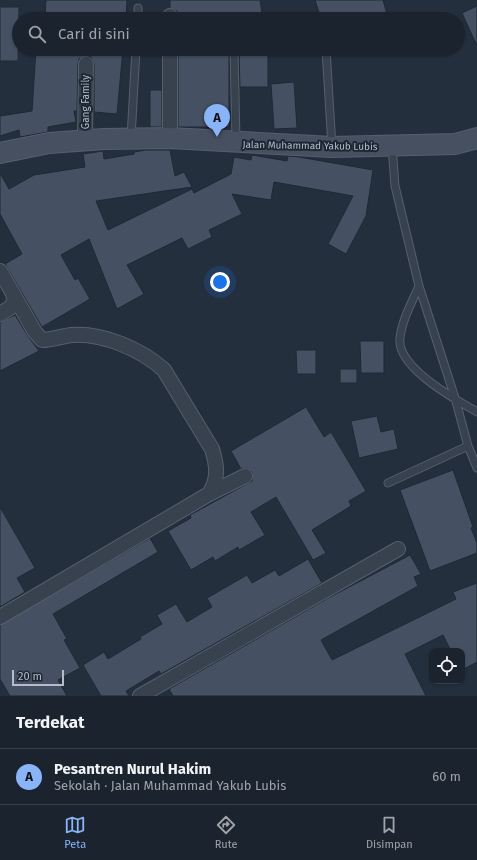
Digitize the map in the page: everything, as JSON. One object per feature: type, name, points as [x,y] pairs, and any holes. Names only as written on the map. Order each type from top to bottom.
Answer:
[{"type":"main road","name":"Jalan Muhammad Yakub Lubis","points":[[0,153],[49,143],[131,138],[170,138],[236,143],[332,147],[455,144],[477,138]]},
{"type":"street","points":[[170,56],[170,138]]},
{"type":"street","name":"Gang Family","points":[[85,140],[86,64]]},
{"type":"street","points":[[0,271],[35,332],[42,340],[71,335],[100,339],[139,351],[152,359],[164,370],[212,449],[216,463],[216,475],[215,485],[209,494]]},
{"type":"street","points":[[0,314],[13,306],[14,296]]},
{"type":"street","points":[[0,618],[209,494],[245,476]]},
{"type":"street","points":[[140,696],[398,549]]},
{"type":"lane","points":[[131,138],[136,56]]},
{"type":"lane","points":[[234,56],[236,143]]},
{"type":"lane","points":[[326,56],[332,147]]},
{"type":"lane","points":[[392,146],[395,186],[418,286],[455,398],[468,446],[477,468]]},
{"type":"lane","points":[[418,286],[402,326],[400,347],[404,356],[411,365],[455,398],[477,412]]},
{"type":"lane","points":[[388,484],[468,446]]},
{"type":"building","points":[[46,0],[127,0],[126,12],[45,12]]},
{"type":"building","points":[[170,0],[260,0],[262,12],[177,12],[170,8]]},
{"type":"building","points":[[315,0],[383,0],[386,12],[319,12]]},
{"type":"building","points":[[477,6],[477,46],[465,20],[464,12]]},
{"type":"building","points":[[0,7],[19,7],[19,12],[12,12],[12,56],[18,56],[18,61],[0,61]]},
{"type":"building","points":[[36,56],[86,56],[79,59],[78,64],[77,111],[74,111],[76,122],[48,127],[48,132],[20,137],[19,130],[0,136],[0,116],[32,111]]},
{"type":"building","points":[[86,56],[122,56],[117,114],[94,112],[94,64],[91,57]]},
{"type":"building","points":[[178,56],[229,56],[229,127],[178,127]]},
{"type":"building","points":[[239,56],[268,56],[268,87],[240,87]]},
{"type":"building","points":[[294,82],[297,128],[274,129],[271,84]]},
{"type":"building","points":[[150,90],[162,90],[162,127],[150,127]]},
{"type":"building","points":[[146,150],[170,150],[175,176],[184,172],[192,187],[96,201],[108,230],[192,189],[194,193],[231,174],[234,157],[251,160],[252,155],[287,161],[288,156],[299,157],[373,170],[366,216],[346,254],[328,244],[353,196],[274,182],[271,200],[232,194],[242,214],[209,230],[212,237],[188,249],[182,238],[127,265],[144,294],[117,309],[89,239],[61,255],[75,280],[78,278],[90,299],[42,327],[5,264],[22,254],[0,214],[0,173],[9,189],[34,175],[85,167],[83,154],[103,151],[104,159],[134,154],[134,152]]},
{"type":"building","points":[[15,315],[39,351],[0,371],[0,322]]},
{"type":"building","points":[[360,341],[384,341],[384,373],[361,373]]},
{"type":"building","points":[[296,350],[316,350],[316,374],[297,374]]},
{"type":"building","points":[[340,369],[357,369],[357,383],[340,383]]},
{"type":"building","points":[[306,407],[324,437],[331,432],[366,491],[349,501],[351,506],[312,530],[326,553],[313,560],[276,497],[251,512],[265,535],[239,550],[238,547],[215,561],[213,557],[191,570],[168,531],[191,518],[190,515],[252,481],[252,472],[246,468],[241,469],[231,451]]},
{"type":"building","points":[[377,416],[381,432],[394,429],[398,449],[359,458],[351,421]]},
{"type":"building","points":[[453,470],[473,527],[471,528],[477,543],[477,553],[430,571],[400,490]]},
{"type":"building","points":[[0,507],[35,568],[17,578],[25,592],[0,607]]},
{"type":"building","points":[[150,538],[158,552],[53,614],[67,639],[64,640],[80,668],[58,680],[67,696],[10,696],[0,679],[0,625]]},
{"type":"building","points":[[410,555],[421,574],[414,577],[418,586],[321,640],[332,660],[456,599],[453,592],[477,583],[477,662],[465,668],[465,648],[450,648],[443,635],[405,654],[426,696],[173,696],[169,689],[330,597]]},
{"type":"building","points":[[308,559],[322,583],[161,674],[159,671],[126,691],[129,696],[101,696],[83,665],[104,652],[108,659],[141,639],[140,637],[162,624],[157,615],[176,604],[187,622],[212,607],[207,598],[247,575],[252,583],[275,570],[279,576]]},
{"type":"place","name":"Pesantren Nurul Hakim","points":[[217,137]]}]
